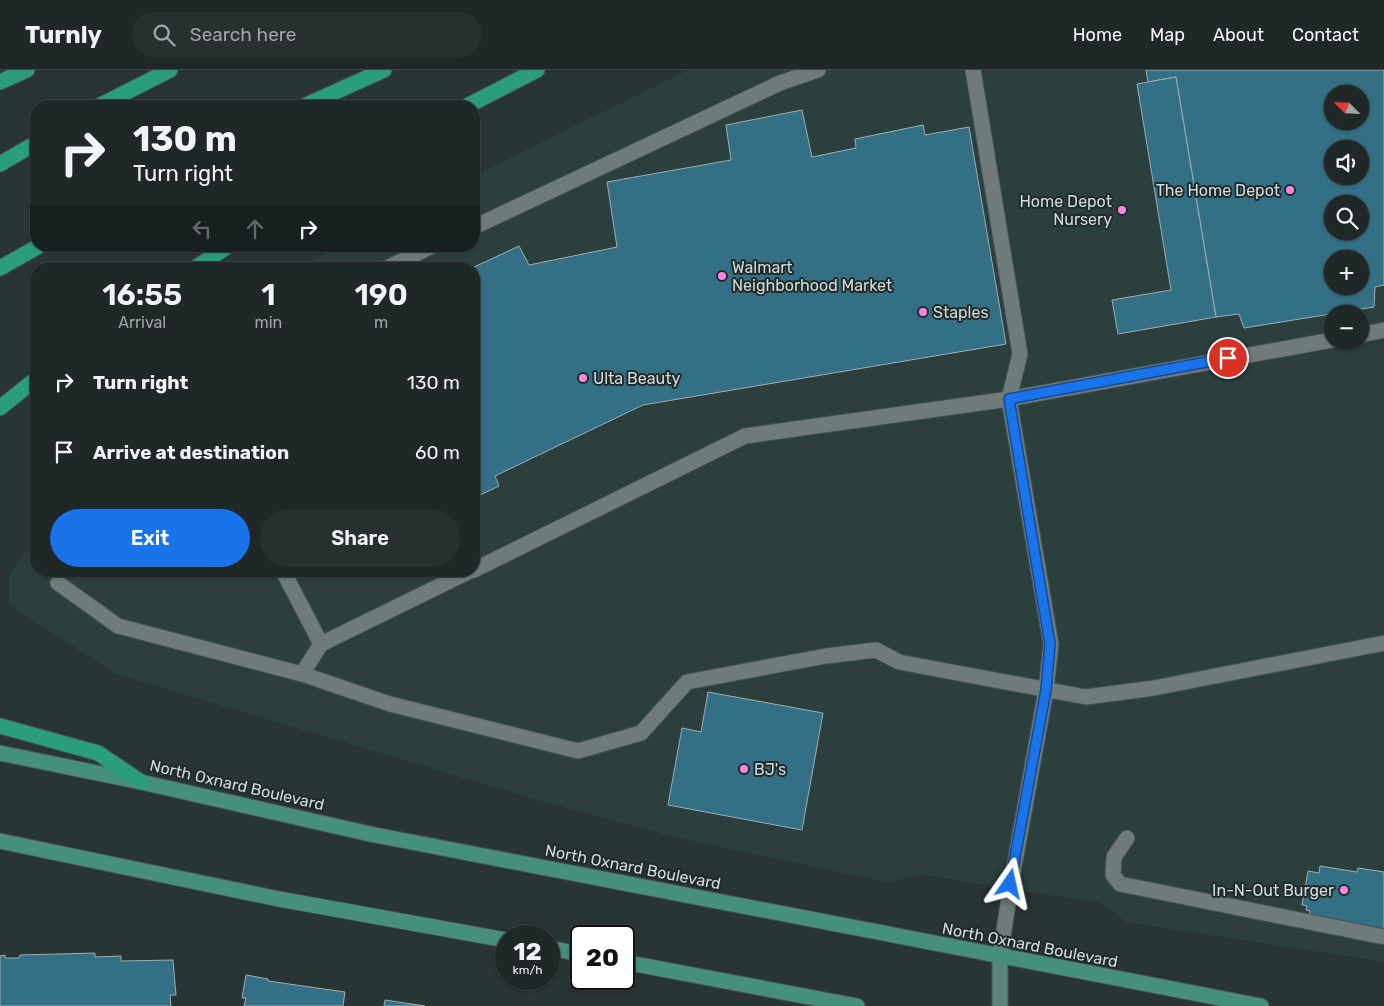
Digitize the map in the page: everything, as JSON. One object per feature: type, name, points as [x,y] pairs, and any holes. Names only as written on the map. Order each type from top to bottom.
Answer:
[{"type":"highway","points":[[0,82],[27,70]]},
{"type":"highway","points":[[111,100],[170,70]]},
{"type":"highway","points":[[317,100],[384,70]]},
{"type":"highway","points":[[480,100],[537,70]]},
{"type":"highway","points":[[0,164],[30,146]]},
{"type":"highway","points":[[0,268],[30,251]]},
{"type":"highway","points":[[204,262],[219,252]]},
{"type":"highway","points":[[0,408],[30,385]]},
{"type":"highway","points":[[0,726],[98,753],[141,782]]},
{"type":"main road","name":"North Oxnard Boulevard","points":[[0,753],[141,782],[370,834],[1261,1006]]},
{"type":"main road","points":[[0,841],[279,899],[495,938]]},
{"type":"main road","points":[[635,964],[857,1006]]},
{"type":"street","points":[[1000,957],[1000,1006]]},
{"type":"lane","points":[[480,223],[780,83],[818,70]]},
{"type":"lane","points":[[973,70],[1020,354],[1009,399],[1050,644],[1046,690],[1010,884],[1000,957]]},
{"type":"lane","points":[[399,262],[420,252]]},
{"type":"lane","points":[[1369,333],[1384,330]]},
{"type":"lane","points":[[480,567],[745,436],[1009,399],[1324,341]]},
{"type":"lane","points":[[286,577],[322,644]]},
{"type":"lane","points":[[302,674],[322,644],[458,577]]},
{"type":"lane","points":[[58,583],[118,626],[302,674],[390,704],[578,751],[641,733],[687,682],[826,656],[876,650],[899,662],[1086,697],[1154,688],[1384,643]]},
{"type":"lane","points":[[1127,838],[1114,857],[1113,875],[1120,884],[1384,938]]},
{"type":"shaded area","points":[[688,70],[1384,70],[1384,962],[1126,922],[1100,903],[923,875],[887,882],[683,839],[548,803],[116,674],[9,605],[9,575],[30,547],[30,577],[480,577],[480,262],[313,262],[325,252],[480,252],[480,173]]},
{"type":"building","name":"The Home Depot","points":[[1146,70],[1384,70],[1384,285],[1375,287],[1374,307],[1369,308],[1369,305],[1324,305],[1324,315],[1244,328],[1239,314],[1216,317],[1176,77],[1148,82]]},
{"type":"building","points":[[1176,77],[1216,317],[1118,334],[1112,300],[1171,290],[1137,84]]},
{"type":"building","points":[[802,110],[812,157],[856,148],[855,139],[923,125],[925,135],[969,127],[1006,344],[643,405],[495,476],[499,486],[480,495],[480,264],[519,246],[529,265],[617,247],[607,182],[731,160],[726,125]]},
{"type":"building","name":"BJ's","points":[[708,692],[823,713],[802,830],[668,805],[682,728],[701,732]]},
{"type":"building","name":"In-N-Out Burger","points":[[1320,866],[1357,872],[1358,868],[1384,872],[1384,930],[1309,917],[1310,911],[1306,910],[1307,906],[1302,905],[1308,871],[1319,873]]},
{"type":"building","points":[[95,953],[95,957],[121,956],[121,961],[173,960],[176,995],[170,995],[171,1006],[0,1006],[0,956],[5,955],[5,958],[19,958],[20,955]]},
{"type":"building","points":[[246,975],[268,979],[268,981],[345,992],[343,1006],[244,1006],[246,998],[242,998]]},
{"type":"building","points":[[385,1000],[425,1006],[384,1006]]},
{"type":"place","name":"The Home Depot","points":[[1290,190]]},
{"type":"place","name":"Home Depot Nursery","points":[[1122,210]]},
{"type":"place","name":"Walmart Neighborhood Market","points":[[722,276]]},
{"type":"place","name":"Staples","points":[[923,312]]},
{"type":"place","name":"Ulta Beauty","points":[[583,378]]},
{"type":"place","name":"BJ's","points":[[744,769]]},
{"type":"place","name":"In-N-Out Burger","points":[[1344,890]]},
{"type":"route","points":[[1010,884],[1046,690],[1050,644],[1009,399],[1228,358]]}]
